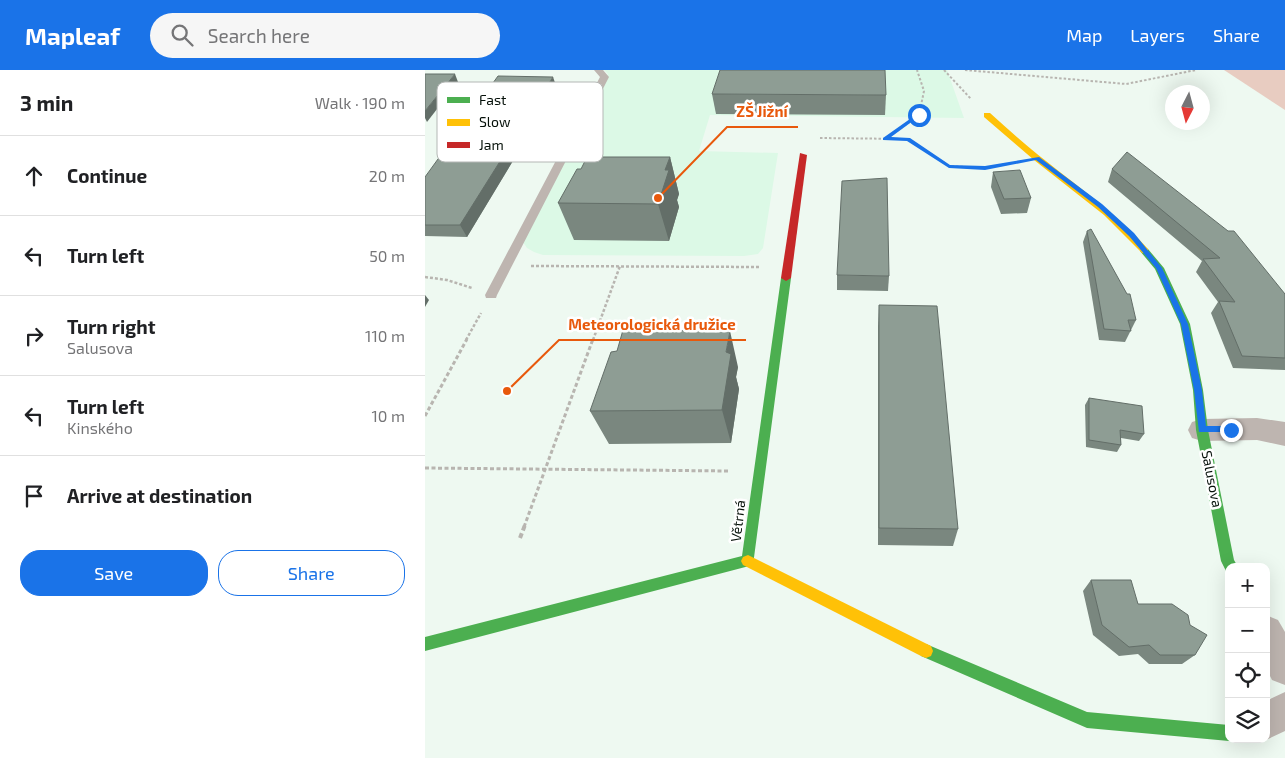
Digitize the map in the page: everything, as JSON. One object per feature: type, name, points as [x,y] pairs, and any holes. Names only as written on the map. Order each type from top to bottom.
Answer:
[{"type":"street","name":"Salusova","points":[[987,115],[1037,158],[1100,206],[1131,234],[1159,268],[1185,324],[1198,390],[1202,430],[1229,563]]},
{"type":"street","name":"Větrná","points":[[425,644],[748,561],[803,155]]},
{"type":"street","points":[[1202,430],[1257,429],[1285,434]]},
{"type":"street","points":[[748,561],[909,643],[1087,720],[1225,733]]},
{"type":"street","points":[[1270,639],[1285,667]]},
{"type":"street","points":[[1270,719],[1285,712]]},
{"type":"lane","points":[[598,70],[605,76],[602,82]]},
{"type":"lane","points":[[491,295],[560,162]]},
{"type":"path","points":[[885,139],[919,115],[924,92],[917,70]]},
{"type":"path","points":[[944,70],[987,115]]},
{"type":"path","points":[[965,70],[1126,84],[1196,70]]},
{"type":"path","points":[[815,138],[908,139],[949,166],[985,168],[1037,158]]},
{"type":"path","points":[[506,266],[788,267]]},
{"type":"path","points":[[520,538],[620,266]]},
{"type":"path","points":[[425,277],[447,280],[491,295],[425,416]]},
{"type":"path","points":[[425,468],[759,471]]},
{"type":"shaded area","points":[[604,70],[947,70],[964,118],[710,115],[699,151],[778,153],[763,248],[758,254],[744,256],[543,255],[534,252],[527,248],[523,242],[563,162],[603,162],[603,84],[608,74]]},
{"type":"shaded area","points":[[1224,70],[1285,70],[1285,110]]},
{"type":"building","points":[[720,70],[885,70],[886,95],[712,94]]},
{"type":"building","points":[[425,74],[455,74],[449,82],[437,82],[437,96],[425,111]]},
{"type":"building","points":[[498,76],[553,77],[550,82],[494,82]]},
{"type":"building","points":[[1127,152],[1228,231],[1234,231],[1285,294],[1285,358],[1242,356],[1219,301],[1235,302],[1203,259],[1220,258],[1112,169]]},
{"type":"building","points":[[603,157],[670,157],[665,170],[669,170],[658,204],[558,203],[577,169],[581,169],[584,162],[603,162]]},
{"type":"building","points":[[437,160],[437,162],[500,162],[460,225],[425,225],[425,177]]},
{"type":"building","points":[[1020,170],[1031,198],[1004,199],[993,172]]},
{"type":"building","points":[[887,178],[889,276],[837,275],[842,181]]},
{"type":"building","points":[[1091,229],[1127,294],[1130,294],[1136,320],[1128,320],[1131,331],[1104,329],[1087,231]]},
{"type":"building","points":[[879,305],[937,306],[958,529],[879,528]]},
{"type":"building","points":[[623,330],[730,331],[726,352],[731,354],[722,410],[590,411],[611,352],[617,351]]},
{"type":"building","points":[[1089,398],[1142,406],[1144,434],[1120,430],[1121,445],[1089,440]]},
{"type":"building","points":[[1091,580],[1131,580],[1138,604],[1172,604],[1188,615],[1190,625],[1207,635],[1195,655],[1160,655],[1149,645],[1129,647],[1102,625]]},
{"type":"traffic: fast","points":[[1145,251],[1159,268],[1185,324],[1198,390],[1202,430],[1229,563]]},
{"type":"traffic: fast","points":[[425,644],[748,561],[786,278]]},
{"type":"traffic: fast","points":[[926,651],[1087,720],[1225,733]]},
{"type":"traffic: slow","points":[[987,115],[1037,158],[1107,213],[1145,251]]},
{"type":"traffic: slow","points":[[748,561],[926,651]]},
{"type":"traffic: jam","points":[[786,278],[803,155]]},
{"type":"place","name":"ZŠ Jižní","points":[[658,198]]},
{"type":"place","name":"Meteorologická družice","points":[[507,391]]},
{"type":"route","points":[[919,115],[885,139],[908,139],[949,166],[997,167],[1037,158],[1100,206],[1131,234],[1159,268],[1185,324],[1198,390],[1202,430],[1231,430]]}]
